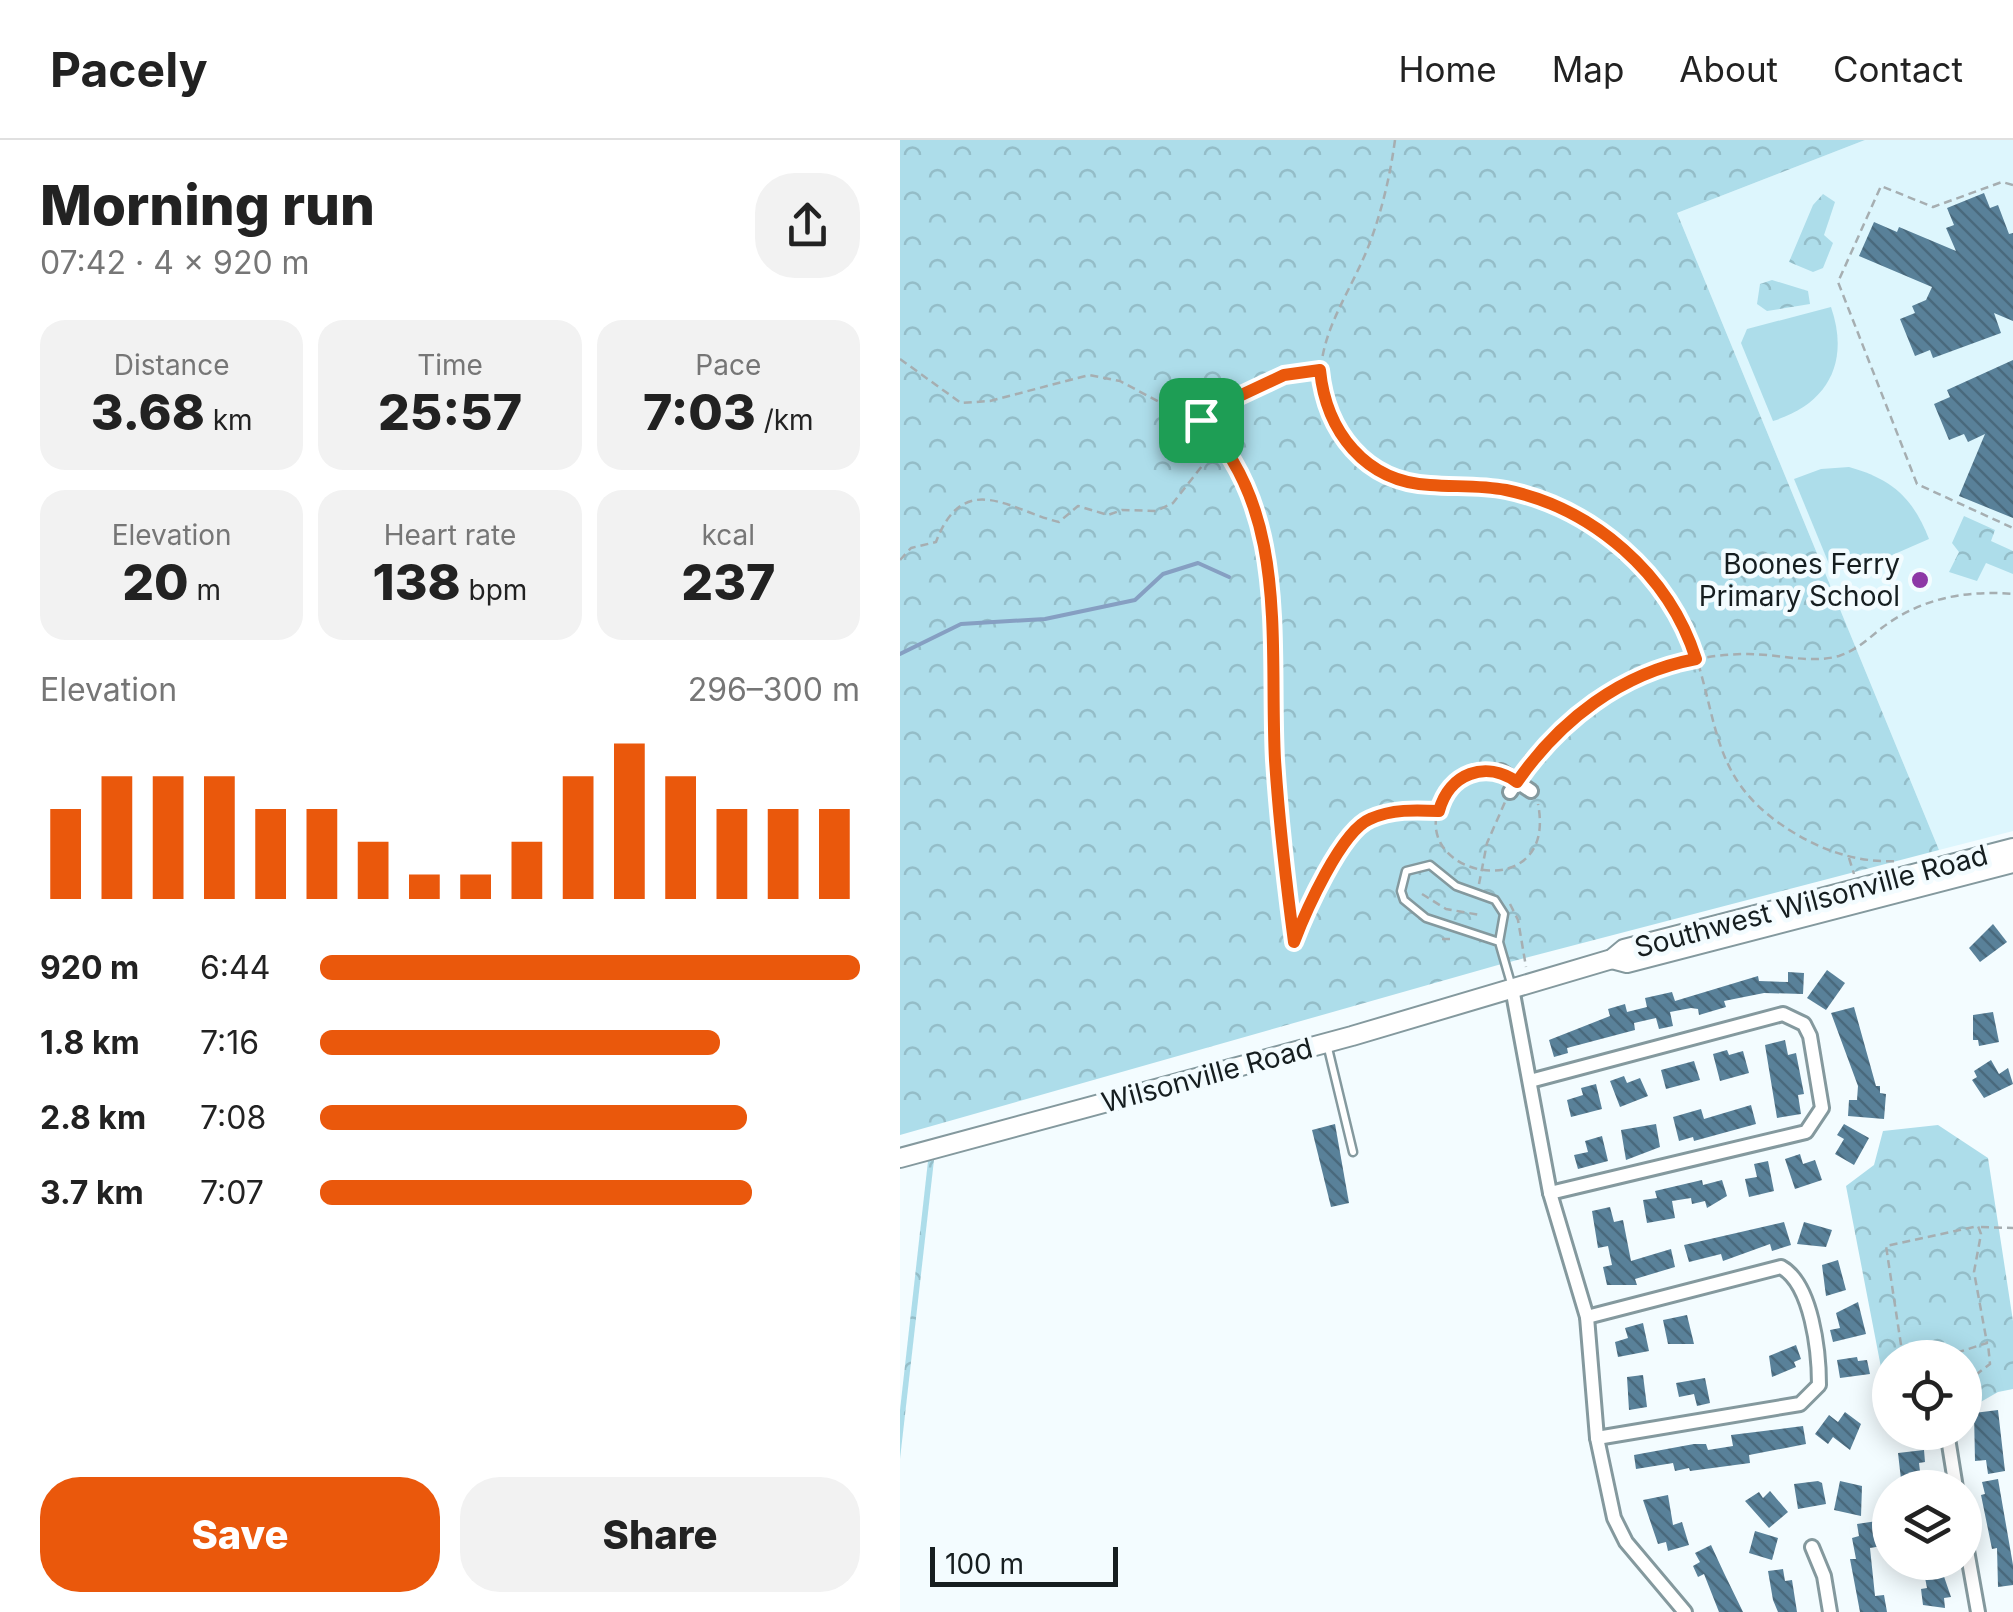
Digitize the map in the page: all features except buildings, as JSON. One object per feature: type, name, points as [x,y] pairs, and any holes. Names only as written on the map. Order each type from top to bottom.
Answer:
[{"type":"main road","name":"Southwest Wilsonville Road","points":[[1512,988],[1612,959],[1624,949],[2013,848]]},
{"type":"main road","name":"Southwest Wilsonville Road","points":[[1612,959],[1627,962],[2013,863]]},
{"type":"main road","name":"Wilsonville Road","points":[[900,1158],[1512,988]]},
{"type":"street","points":[[1513,786],[1533,758]]},
{"type":"street","points":[[1501,771],[1513,786],[1532,791]]},
{"type":"street","points":[[1512,988],[1550,1193],[1586,1317],[1597,1438],[1610,1505],[1626,1542],[1686,1612]]},
{"type":"street","points":[[1530,1081],[1783,1014],[1804,1024],[1810,1036],[1822,1108],[1806,1132],[1550,1193]]},
{"type":"street","points":[[1586,1317],[1781,1266],[1801,1284],[1818,1369],[1818,1385],[1800,1404],[1597,1438]]},
{"type":"street","points":[[1812,1547],[1824,1576],[1830,1612]]},
{"type":"street","points":[[1972,1580],[1978,1612]]},
{"type":"lane","points":[[1500,942],[1417,913],[1401,890],[1406,871],[1430,865],[1456,886],[1495,900],[1505,919],[1500,942],[1512,988]]},
{"type":"lane","points":[[1327,1042],[1352,1152]]},
{"type":"path","points":[[1395,140],[1378,221],[1330,326],[1320,370],[1329,416],[1343,440],[1366,462],[1400,480],[1516,492],[1585,521],[1650,576],[1680,620],[1696,659],[1714,738],[1746,793],[1779,824],[1810,843],[1882,862],[1911,859]]},
{"type":"path","points":[[2013,184],[2002,182],[1933,206],[1881,186],[1838,282],[1917,484],[2013,528]]},
{"type":"path","points":[[900,359],[961,403],[990,401],[1090,376],[1120,381],[1176,411],[1201,414],[1284,375],[1320,370]]},
{"type":"path","points":[[900,560],[911,548],[936,542],[943,526],[958,510],[988,499],[1004,500],[1058,522],[1078,506],[1102,514],[1156,511],[1173,502],[1202,466],[1201,414]]},
{"type":"path","points":[[1201,420],[1223,442],[1260,519],[1266,543],[1276,762],[1294,942],[1310,897],[1365,820],[1396,810],[1439,811]]},
{"type":"path","points":[[1533,758],[1595,702],[1644,675],[1696,659],[1742,654],[1804,659],[1840,656],[1926,603],[1964,594],[2013,594]]},
{"type":"path","points":[[1501,771],[1481,770],[1458,779],[1439,811],[1443,846],[1456,861],[1479,872],[1510,869],[1531,852],[1540,826],[1532,791]]},
{"type":"path","points":[[1479,885],[1479,872],[1513,786]]},
{"type":"path","points":[[1849,856],[1859,888]]},
{"type":"path","points":[[1422,894],[1459,912],[1480,915]]},
{"type":"path","points":[[1472,914],[1475,900]]},
{"type":"path","points":[[1458,922],[1459,912]]},
{"type":"path","points":[[1442,939],[1459,936]]},
{"type":"path","points":[[1980,1227],[1974,1272],[1990,1364],[1982,1370]]},
{"type":"path","points":[[1900,1340],[1886,1246],[1950,1229],[2013,1228]]},
{"type":"path","points":[[1982,1345],[1987,1343]]},
{"type":"shaded area","name":"Boones Ferry Primary School","points":[[1865,140],[2013,140],[2013,831],[1939,850],[1677,213]]},
{"type":"green space","points":[[900,140],[1865,140],[1677,213],[1939,850],[1498,965],[900,1135]]},
{"type":"green space","points":[[1823,194],[1835,202],[1824,235],[1833,243],[1823,268],[1813,272],[1789,262],[1813,205]]},
{"type":"green space","points":[[1772,280],[1808,291],[1810,304],[1767,311],[1757,304],[1760,284]]},
{"type":"green space","points":[[1831,307],[1838,346],[1830,378],[1808,404],[1773,421],[1741,343],[1747,329]]},
{"type":"green space","points":[[1849,467],[1899,492],[1916,512],[1929,539],[1851,573],[1829,564],[1794,479],[1821,469]]},
{"type":"green space","points":[[1964,516],[1995,530],[1991,541],[2013,551],[2013,574],[1986,563],[1977,581],[1949,572],[1959,552],[1952,543]]},
{"type":"green space","points":[[1938,1125],[1988,1158],[2013,1321],[2013,1389],[1982,1401],[1982,1340],[1876,1340],[1846,1186],[1874,1165],[1883,1131]]},
{"type":"green space","points":[[934,1160],[900,1459],[900,1410],[928,1161]]},
{"type":"waterway","points":[[900,654],[961,624],[1045,619],[1135,600],[1163,574],[1198,563],[1229,577]]},
{"type":"place","name":"Boones Ferry Primary School","points":[[1920,580]]},
{"type":"route","points":[[1320,370],[1329,416],[1357,456],[1400,480],[1427,486],[1506,490],[1546,502],[1585,521],[1612,539],[1650,576],[1690,638],[1696,659],[1644,675],[1595,702],[1544,746],[1517,782],[1501,771],[1481,770],[1458,779],[1439,811],[1396,810],[1365,820],[1310,897],[1294,942],[1276,762],[1266,543],[1260,519],[1223,442],[1201,420],[1201,414],[1221,409],[1284,375],[1320,370]]}]
